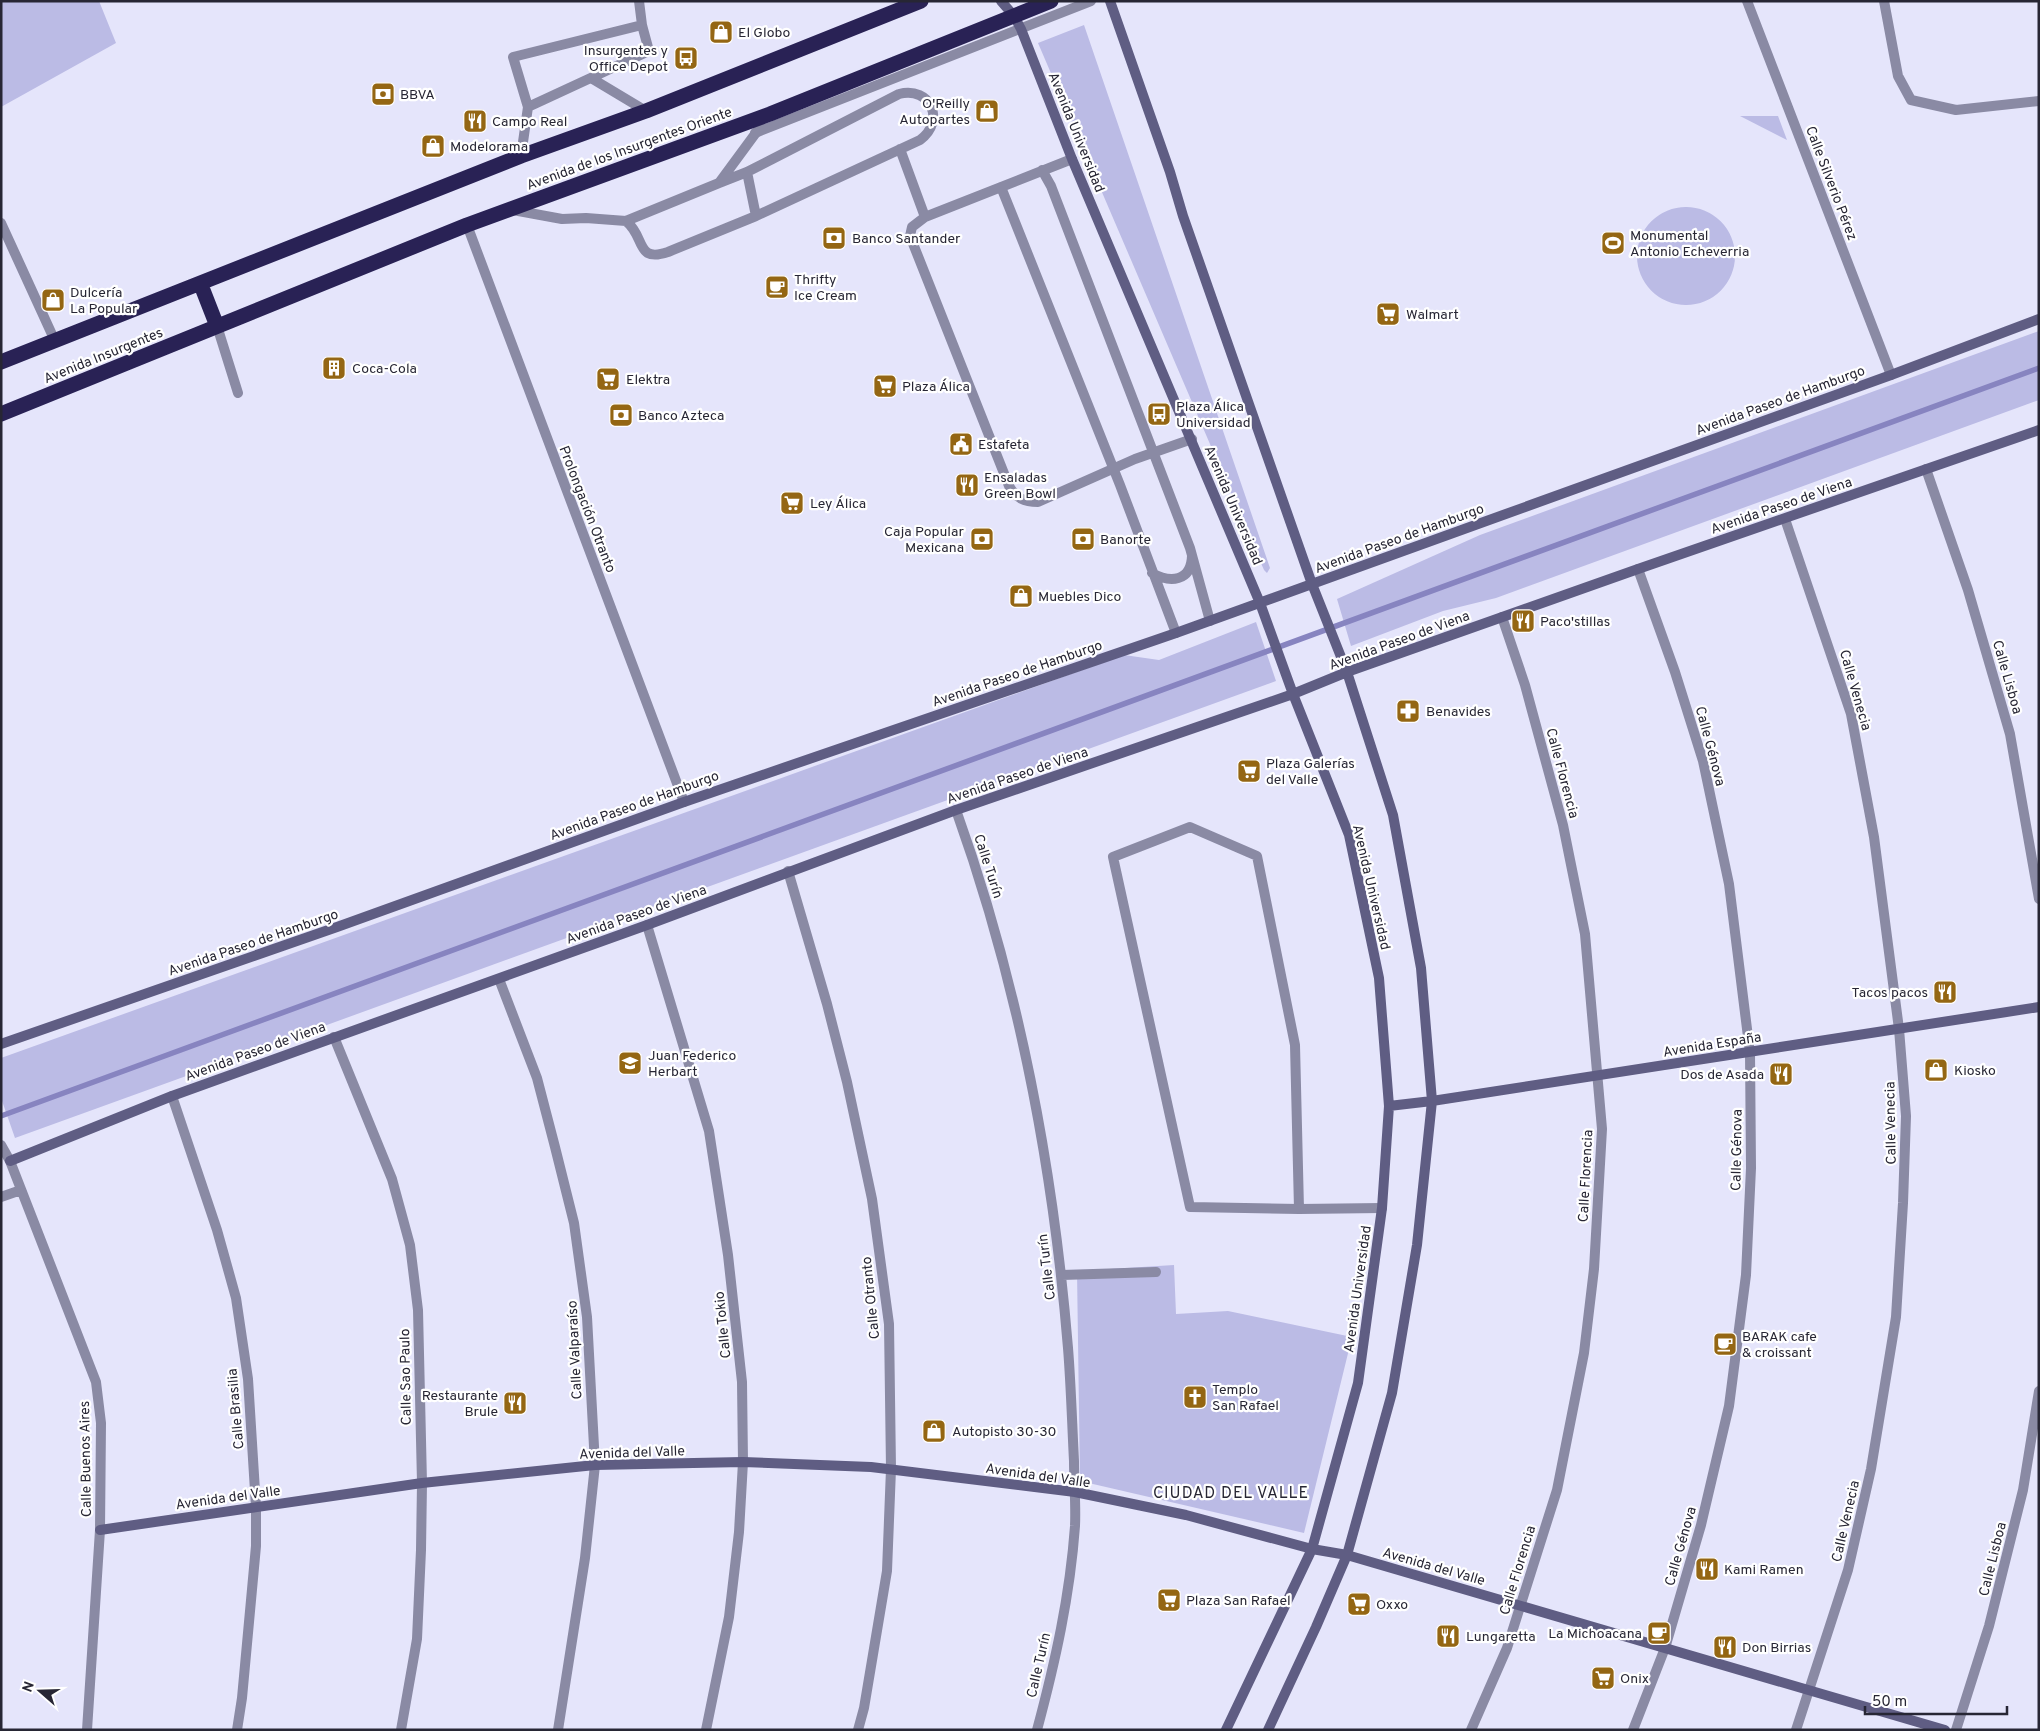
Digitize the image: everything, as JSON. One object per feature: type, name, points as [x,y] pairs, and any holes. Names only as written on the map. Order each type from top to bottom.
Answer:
[{"type":"highway","name":"Avenida de los Insurgentes Oriente","points":[[201,285],[521,156],[646,112],[921,1]]},
{"type":"highway","name":"Avenida de los Insurgentes Oriente","points":[[217,326],[306,292],[509,209],[1018,22],[1051,1]]},
{"type":"highway","points":[[1,362],[201,285],[217,326]]},
{"type":"highway","name":"Avenida Insurgentes","points":[[1,414],[217,326]]},
{"type":"street","points":[[528,107],[649,51],[642,25],[639,1]]},
{"type":"street","name":"Avenida Universidad","points":[[1001,1],[1018,22],[1072,159],[1260,603],[1293,694],[1349,835],[1378,978],[1390,1106],[1382,1208],[1358,1383],[1312,1549],[1226,1730]]},
{"type":"street","points":[[755,133],[1010,32],[1018,22],[1091,1]]},
{"type":"street","points":[[1110,1],[1170,172],[1189,235],[1312,584],[1347,672],[1393,815],[1421,968],[1432,1101],[1417,1245],[1392,1393],[1347,1555],[1268,1730]]},
{"type":"street","name":"Calle Silverio Pérez","points":[[1747,1],[1891,375]]},
{"type":"street","points":[[1884,1],[1898,76],[1911,100],[1956,110],[2039,101]]},
{"type":"street","points":[[521,156],[528,107],[512,57],[642,25]]},
{"type":"street","points":[[590,78],[646,112]]},
{"type":"street","points":[[509,209],[562,219],[586,218],[626,221],[747,172],[899,94],[907,92],[916,93],[930,103],[934,120],[926,135],[756,216],[654,256],[644,250],[637,238],[636,231],[626,221]]},
{"type":"street","points":[[718,183],[770,114]]},
{"type":"street","points":[[900,149],[925,217]]},
{"type":"street","points":[[1072,159],[925,217],[912,227],[910,236],[1009,486],[1020,499],[1038,502],[1112,469],[1192,439]]},
{"type":"street","points":[[1042,170],[1051,186],[1192,554],[1210,621]]},
{"type":"street","points":[[747,172],[756,216]]},
{"type":"street","points":[[1001,188],[1176,633]]},
{"type":"street","points":[[1,223],[55,341]]},
{"type":"street","name":"Prolongación Otranto","points":[[467,225],[684,802]]},
{"type":"street","name":"Avenida Paseo de Hamburgo","points":[[1,1044],[337,927],[684,802],[1210,621],[1891,375],[2039,319]]},
{"type":"street","points":[[217,326],[238,393]]},
{"type":"street","name":"Avenida Paseo de Viena","points":[[10,1161],[172,1096],[647,925],[956,810],[1293,694],[1347,672],[1502,617],[2039,430]]},
{"type":"street","name":"Calle Lisboa","points":[[1926,469],[1968,590],[2010,734],[2039,899]]},
{"type":"street","name":"Calle Venecia","points":[[1785,519],[1851,714],[1874,837],[1899,1029],[1906,1116],[1896,1317],[1871,1469],[1848,1570],[1796,1730]]},
{"type":"street","points":[[1152,573],[1165,580],[1179,578],[1190,569],[1192,554]]},
{"type":"street","name":"Calle Génova","points":[[1633,1730],[1665,1648],[1701,1525],[1729,1406],[1746,1275],[1751,1168],[1750,1053],[1729,884],[1703,761],[1675,672],[1638,569]]},
{"type":"street","name":"Calle Florencia","points":[[1471,1730],[1507,1648],[1557,1490],[1584,1353],[1594,1269],[1602,1129],[1585,934],[1563,825],[1525,685],[1502,617]]},
{"type":"street","name":"Calle Turín","points":[[956,810],[991,916],[1011,994],[1044,1153],[1062,1275],[1071,1386],[1075,1524],[1069,1586],[1052,1672],[1037,1730]]},
{"type":"street","points":[[1299,1209],[1294,1045],[1257,856],[1190,827],[1113,857],[1190,1207],[1299,1209],[1382,1208]]},
{"type":"street","name":"Calle Otranto","points":[[788,871],[840,1056],[872,1199],[889,1324],[890,1468],[887,1571],[864,1708],[858,1730]]},
{"type":"street","name":"Calle Tokio","points":[[647,925],[709,1132],[728,1254],[742,1382],[743,1462],[739,1532],[729,1617],[706,1730]]},
{"type":"street","name":"Calle Valparaíso","points":[[499,978],[537,1078],[574,1222],[587,1317],[594,1465],[585,1558],[558,1730]]},
{"type":"street","name":"Avenida España","points":[[1390,1106],[1750,1053],[2039,1007]]},
{"type":"street","name":"Calle Sao Paulo","points":[[334,1037],[392,1179],[410,1245],[418,1310],[422,1483],[417,1639],[401,1730]]},
{"type":"street","name":"Calle Brasilia","points":[[172,1096],[217,1230],[236,1298],[248,1380],[256,1507],[256,1546],[242,1698],[237,1730]]},
{"type":"street","name":"Calle Buenos Aires","points":[[1,1145],[10,1161],[96,1382],[100,1423],[100,1530],[87,1730]]},
{"type":"street","points":[[1,1197],[21,1190]]},
{"type":"street","points":[[1062,1275],[1156,1272]]},
{"type":"street","name":"Calle Lisboa","points":[[1956,1730],[1989,1626],[2023,1490],[2039,1391]]},
{"type":"street","name":"Avenida del Valle","points":[[100,1530],[422,1483],[594,1465],[743,1462],[890,1468],[1075,1492],[1186,1515],[1312,1549],[1347,1555],[1945,1730]]},
{"type":"shaded area","points":[[1,1],[99,1],[116,43],[1,107]]},
{"type":"shaded area","points":[[1084,25],[1270,568],[1267,573],[1264,570],[1038,43]]},
{"type":"shaded area","points":[[1740,116],[1778,116],[1787,140]]},
{"type":"shaded area","points":[[1686,207],[1705,211],[1721,221],[1731,237],[1735,256],[1731,275],[1721,291],[1705,301],[1686,305],[1667,301],[1651,291],[1641,275],[1637,256],[1641,237],[1651,221],[1667,211]]},
{"type":"shaded area","points":[[2039,331],[2039,400],[1496,598],[1443,611],[1351,646],[1337,599],[1480,535]]},
{"type":"shaded area","points":[[1256,622],[1276,681],[15,1138],[1,1098],[1,1058],[1124,655],[1159,660]]},
{"type":"shaded area","points":[[1174,1265],[1176,1314],[1228,1311],[1352,1337],[1304,1533],[1080,1481],[1077,1271]]},
{"type":"waterway","points":[[1,1116],[2039,368]]},
{"type":"place","name":"El Globo","points":[[721,32]]},
{"type":"place","name":"Insurgentes y Office Depot","points":[[686,58]]},
{"type":"place","name":"BBVA","points":[[383,94]]},
{"type":"place","name":"O'Reilly Autopartes","points":[[987,111]]},
{"type":"place","name":"Campo Real","points":[[475,121]]},
{"type":"place","name":"Modelorama","points":[[433,146]]},
{"type":"place","name":"Banco Santander","points":[[834,238]]},
{"type":"place","name":"Monumental Antonio Echeverria","points":[[1613,243]]},
{"type":"place","name":"Thrifty Ice Cream","points":[[777,287]]},
{"type":"place","name":"Dulcería La Popular","points":[[53,300]]},
{"type":"place","name":"Walmart","points":[[1388,314]]},
{"type":"place","name":"Coca-Cola","points":[[334,368]]},
{"type":"place","name":"Elektra","points":[[608,379]]},
{"type":"place","name":"Plaza Álica","points":[[885,386]]},
{"type":"place","name":"Plaza Álica Universidad","points":[[1159,414]]},
{"type":"place","name":"Banco Azteca","points":[[621,415]]},
{"type":"place","name":"Estafeta","points":[[961,444]]},
{"type":"place","name":"Ensaladas Green Bowl","points":[[967,485]]},
{"type":"place","name":"Ley Álica","points":[[792,503]]},
{"type":"place","name":"Caja Popular Mexicana","points":[[982,539]]},
{"type":"place","name":"Banorte","points":[[1083,539]]},
{"type":"place","name":"Muebles Dico","points":[[1021,596]]},
{"type":"place","name":"Paco'stillas","points":[[1523,621]]},
{"type":"place","name":"Benavides","points":[[1408,711]]},
{"type":"place","name":"Plaza Galerías del Valle","points":[[1249,771]]},
{"type":"place","name":"Tacos pacos","points":[[1945,992]]},
{"type":"place","name":"Juan Federico Herbart","points":[[630,1063]]},
{"type":"place","name":"Kiosko","points":[[1936,1070]]},
{"type":"place","name":"Dos de Asada","points":[[1781,1074]]},
{"type":"place","name":"BARAK cafe & croissant","points":[[1725,1344]]},
{"type":"place","name":"Templo San Rafael","points":[[1195,1397]]},
{"type":"place","name":"Restaurante Brule","points":[[515,1403]]},
{"type":"place","name":"Autopisto 30-30","points":[[934,1431]]},
{"type":"place","name":"Kami Ramen","points":[[1707,1569]]},
{"type":"place","name":"Plaza San Rafael","points":[[1169,1600]]},
{"type":"place","name":"Oxxo","points":[[1359,1604]]},
{"type":"place","name":"La Michoacana","points":[[1659,1633]]},
{"type":"place","name":"Lungaretta","points":[[1448,1636]]},
{"type":"place","name":"Don Birrias","points":[[1725,1647]]},
{"type":"place","name":"Onix","points":[[1603,1678]]},
{"type":"district","name":"CIUDAD DEL VALLE","points":[[1231,1492]]}]
